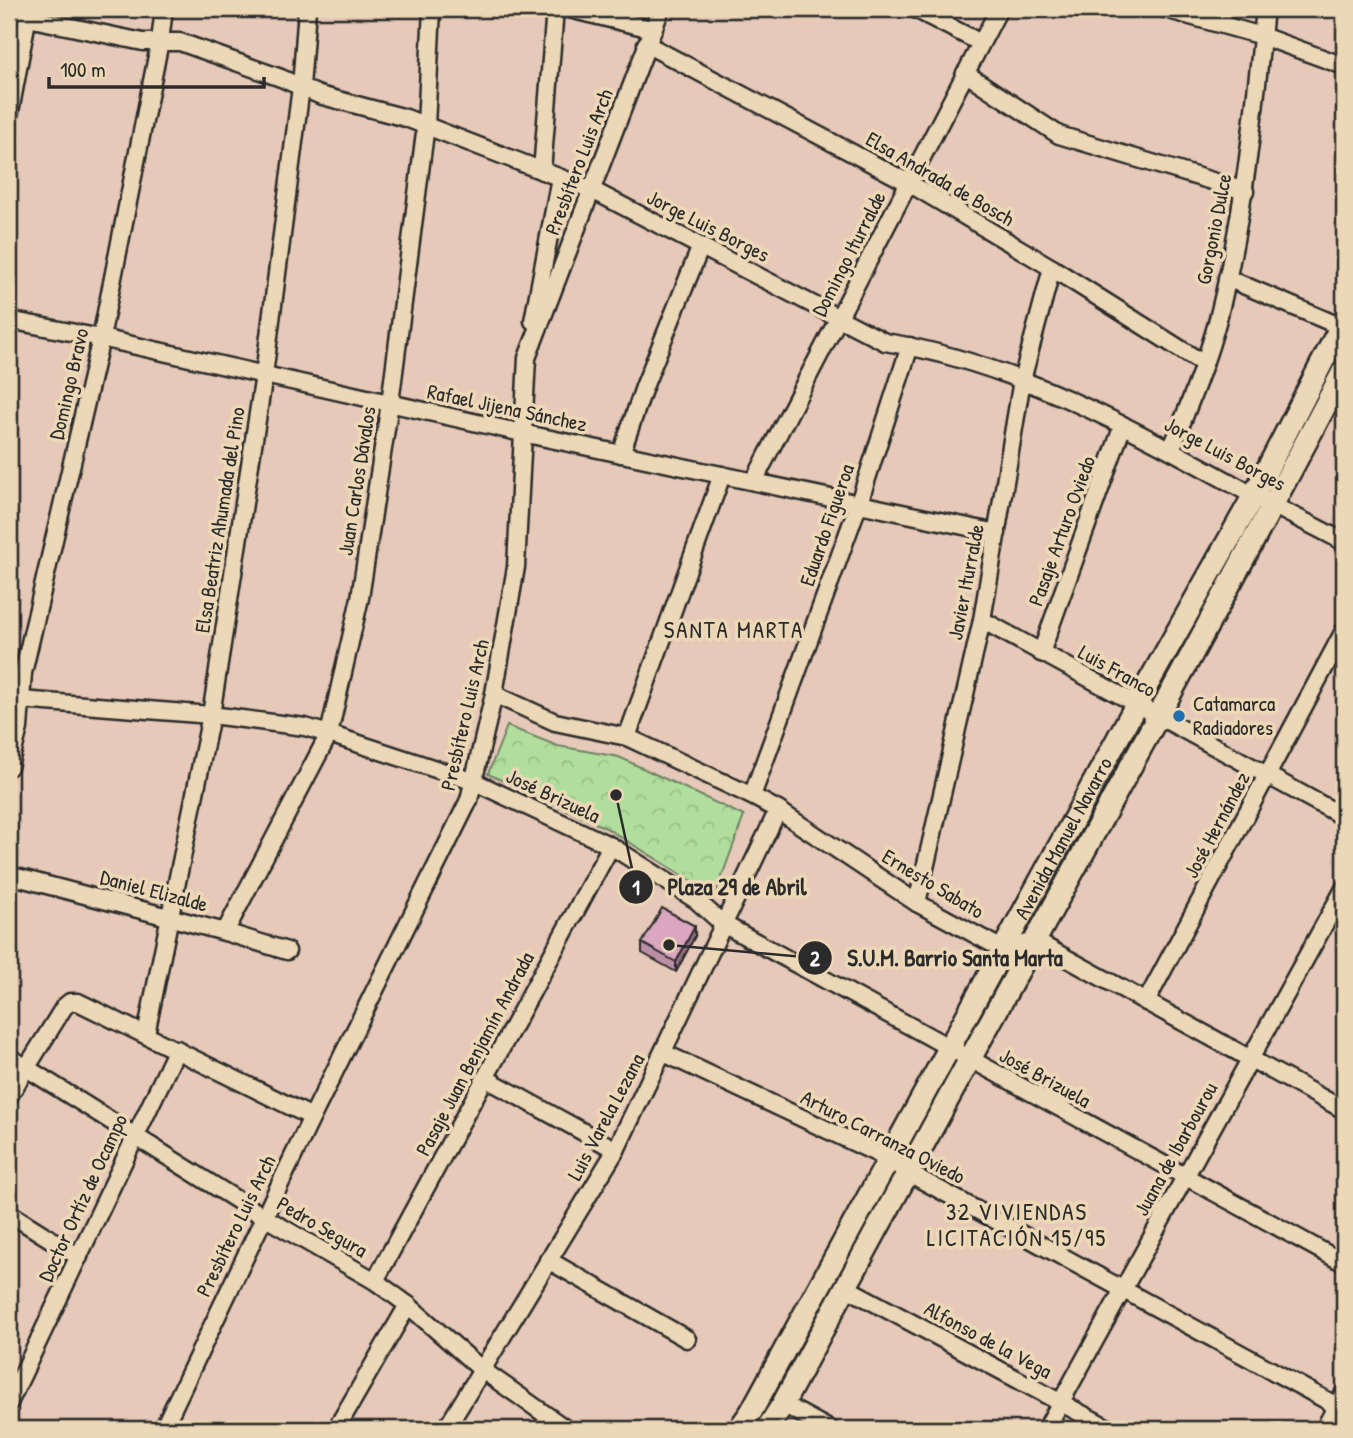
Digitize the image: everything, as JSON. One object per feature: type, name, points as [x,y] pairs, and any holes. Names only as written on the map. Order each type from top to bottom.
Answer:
[{"type":"main road","name":"Avenida Manuel Navarro","points":[[739,1429],[751,1412],[1136,705],[1254,495],[1343,325]]},
{"type":"main road","name":"Avenida Manuel Navarro","points":[[767,1429],[1274,504],[1344,370]]},
{"type":"street","name":"Domingo Bravo","points":[[9,767],[19,728],[23,673],[102,338],[164,9]]},
{"type":"street","name":"Elsa Beatriz Ahumada del Pino","points":[[146,1034],[211,715],[264,375],[301,87],[307,9]]},
{"type":"street","name":"Juan Carlos Dávalos","points":[[225,932],[329,734],[360,598],[390,403],[426,125],[432,9]]},
{"type":"street","points":[[542,171],[555,9]]},
{"type":"street","name":"Elsa Andrada de Bosch","points":[[569,9],[649,36],[909,183],[1052,268],[1204,364]]},
{"type":"street","name":"Presbítero Luis Arch","points":[[163,1429],[312,1117],[469,800],[494,694],[516,567],[527,358],[661,9]]},
{"type":"street","points":[[915,9],[981,43]]},
{"type":"street","name":"Domingo Iturralde","points":[[754,481],[999,9]]},
{"type":"street","points":[[1166,9],[1262,36],[1344,66]]},
{"type":"street","name":"Gorgonio Dulce","points":[[1171,450],[1204,364],[1218,320],[1227,278],[1245,191],[1265,9]]},
{"type":"street","name":"Jorge Luis Borges","points":[[28,13],[143,42],[180,42],[281,78],[319,95],[426,125],[592,190],[885,342],[910,346],[1022,380],[1123,425],[1344,542]]},
{"type":"street","points":[[9,117],[28,13]]},
{"type":"street","points":[[965,73],[1059,135],[1245,191]]},
{"type":"street","points":[[527,358],[560,178]]},
{"type":"street","points":[[621,454],[644,387],[701,246]]},
{"type":"street","name":"Javier Iturralde","points":[[917,903],[982,620],[1022,380],[1052,268]]},
{"type":"street","points":[[1227,278],[1343,325]]},
{"type":"street","name":"Rafael Jijena Sánchez","points":[[9,320],[102,338],[522,433],[997,533]]},
{"type":"street","name":"Eduardo Figueroa","points":[[752,796],[859,503],[910,346]]},
{"type":"street","name":"Pasaje Arturo Oviedo","points":[[1041,653],[1123,425]]},
{"type":"street","points":[[627,737],[722,475]]},
{"type":"street","name":"Luis Franco","points":[[982,620],[1344,817]]},
{"type":"street","name":"José Hernández","points":[[1146,1002],[1344,631]]},
{"type":"street","name":"Ernesto Sabato","points":[[494,694],[555,722],[627,737],[752,796],[778,810],[917,903],[1004,950]]},
{"type":"street","name":"José Brizuela","points":[[22,700],[211,715],[305,727],[475,782],[611,846],[696,900],[723,924],[1344,1263]]},
{"type":"street","name":"Luis Varela Lezana","points":[[446,1429],[616,1150],[778,810]]},
{"type":"street","name":"Pasaje Juan Benjamín Andrada","points":[[375,1281],[611,846]]},
{"type":"street","name":"Daniel Elizalde","points":[[9,875],[171,917],[287,951]]},
{"type":"street","name":"Juana de Ibarbourou","points":[[1046,1429],[1344,889]]},
{"type":"street","points":[[1004,950],[1035,942],[1344,1110]]},
{"type":"street","points":[[9,1096],[64,1007],[71,1002],[78,1002],[312,1117]]},
{"type":"street","name":"Doctor Ortíz de Ocampo","points":[[9,1403],[15,1374],[79,1257],[177,1049]]},
{"type":"street","name":"Arturo Carranza Oviedo","points":[[664,1053],[888,1159],[907,1172],[1123,1290],[1341,1399]]},
{"type":"street","name":"Pedro Segura","points":[[9,1057],[264,1217],[375,1281],[408,1305],[481,1369],[566,1429]]},
{"type":"street","points":[[485,1078],[616,1150]]},
{"type":"street","points":[[9,1213],[79,1257]]},
{"type":"street","points":[[548,1260],[687,1339]]},
{"type":"street","name":"Alfonso de la Vega","points":[[845,1287],[1111,1429]]},
{"type":"street","points":[[336,1429],[408,1305]]},
{"type":"street","points":[[1324,1429],[1341,1399]]},
{"type":"street","points":[[783,1404],[829,1429]]},
{"type":"green space","points":[[507,726],[558,746],[619,757],[744,816],[715,895],[606,828],[488,774]]},
{"type":"building","points":[[662,908],[695,926],[676,962],[642,943]]},
{"type":"place","name":"Catamarca Radiadores","points":[[1179,716]]},
{"type":"place","name":"Plaza 29 de Abril","points":[[616,795]]},
{"type":"place","name":"S.U.M. Barrio Santa Marta","points":[[669,945]]},
{"type":"district","name":"SANTA MARTA","points":[[734,630]]},
{"type":"district","name":"32 VIVIENDAS LICITACIÓN 15/95","points":[[1017,1225]]}]
